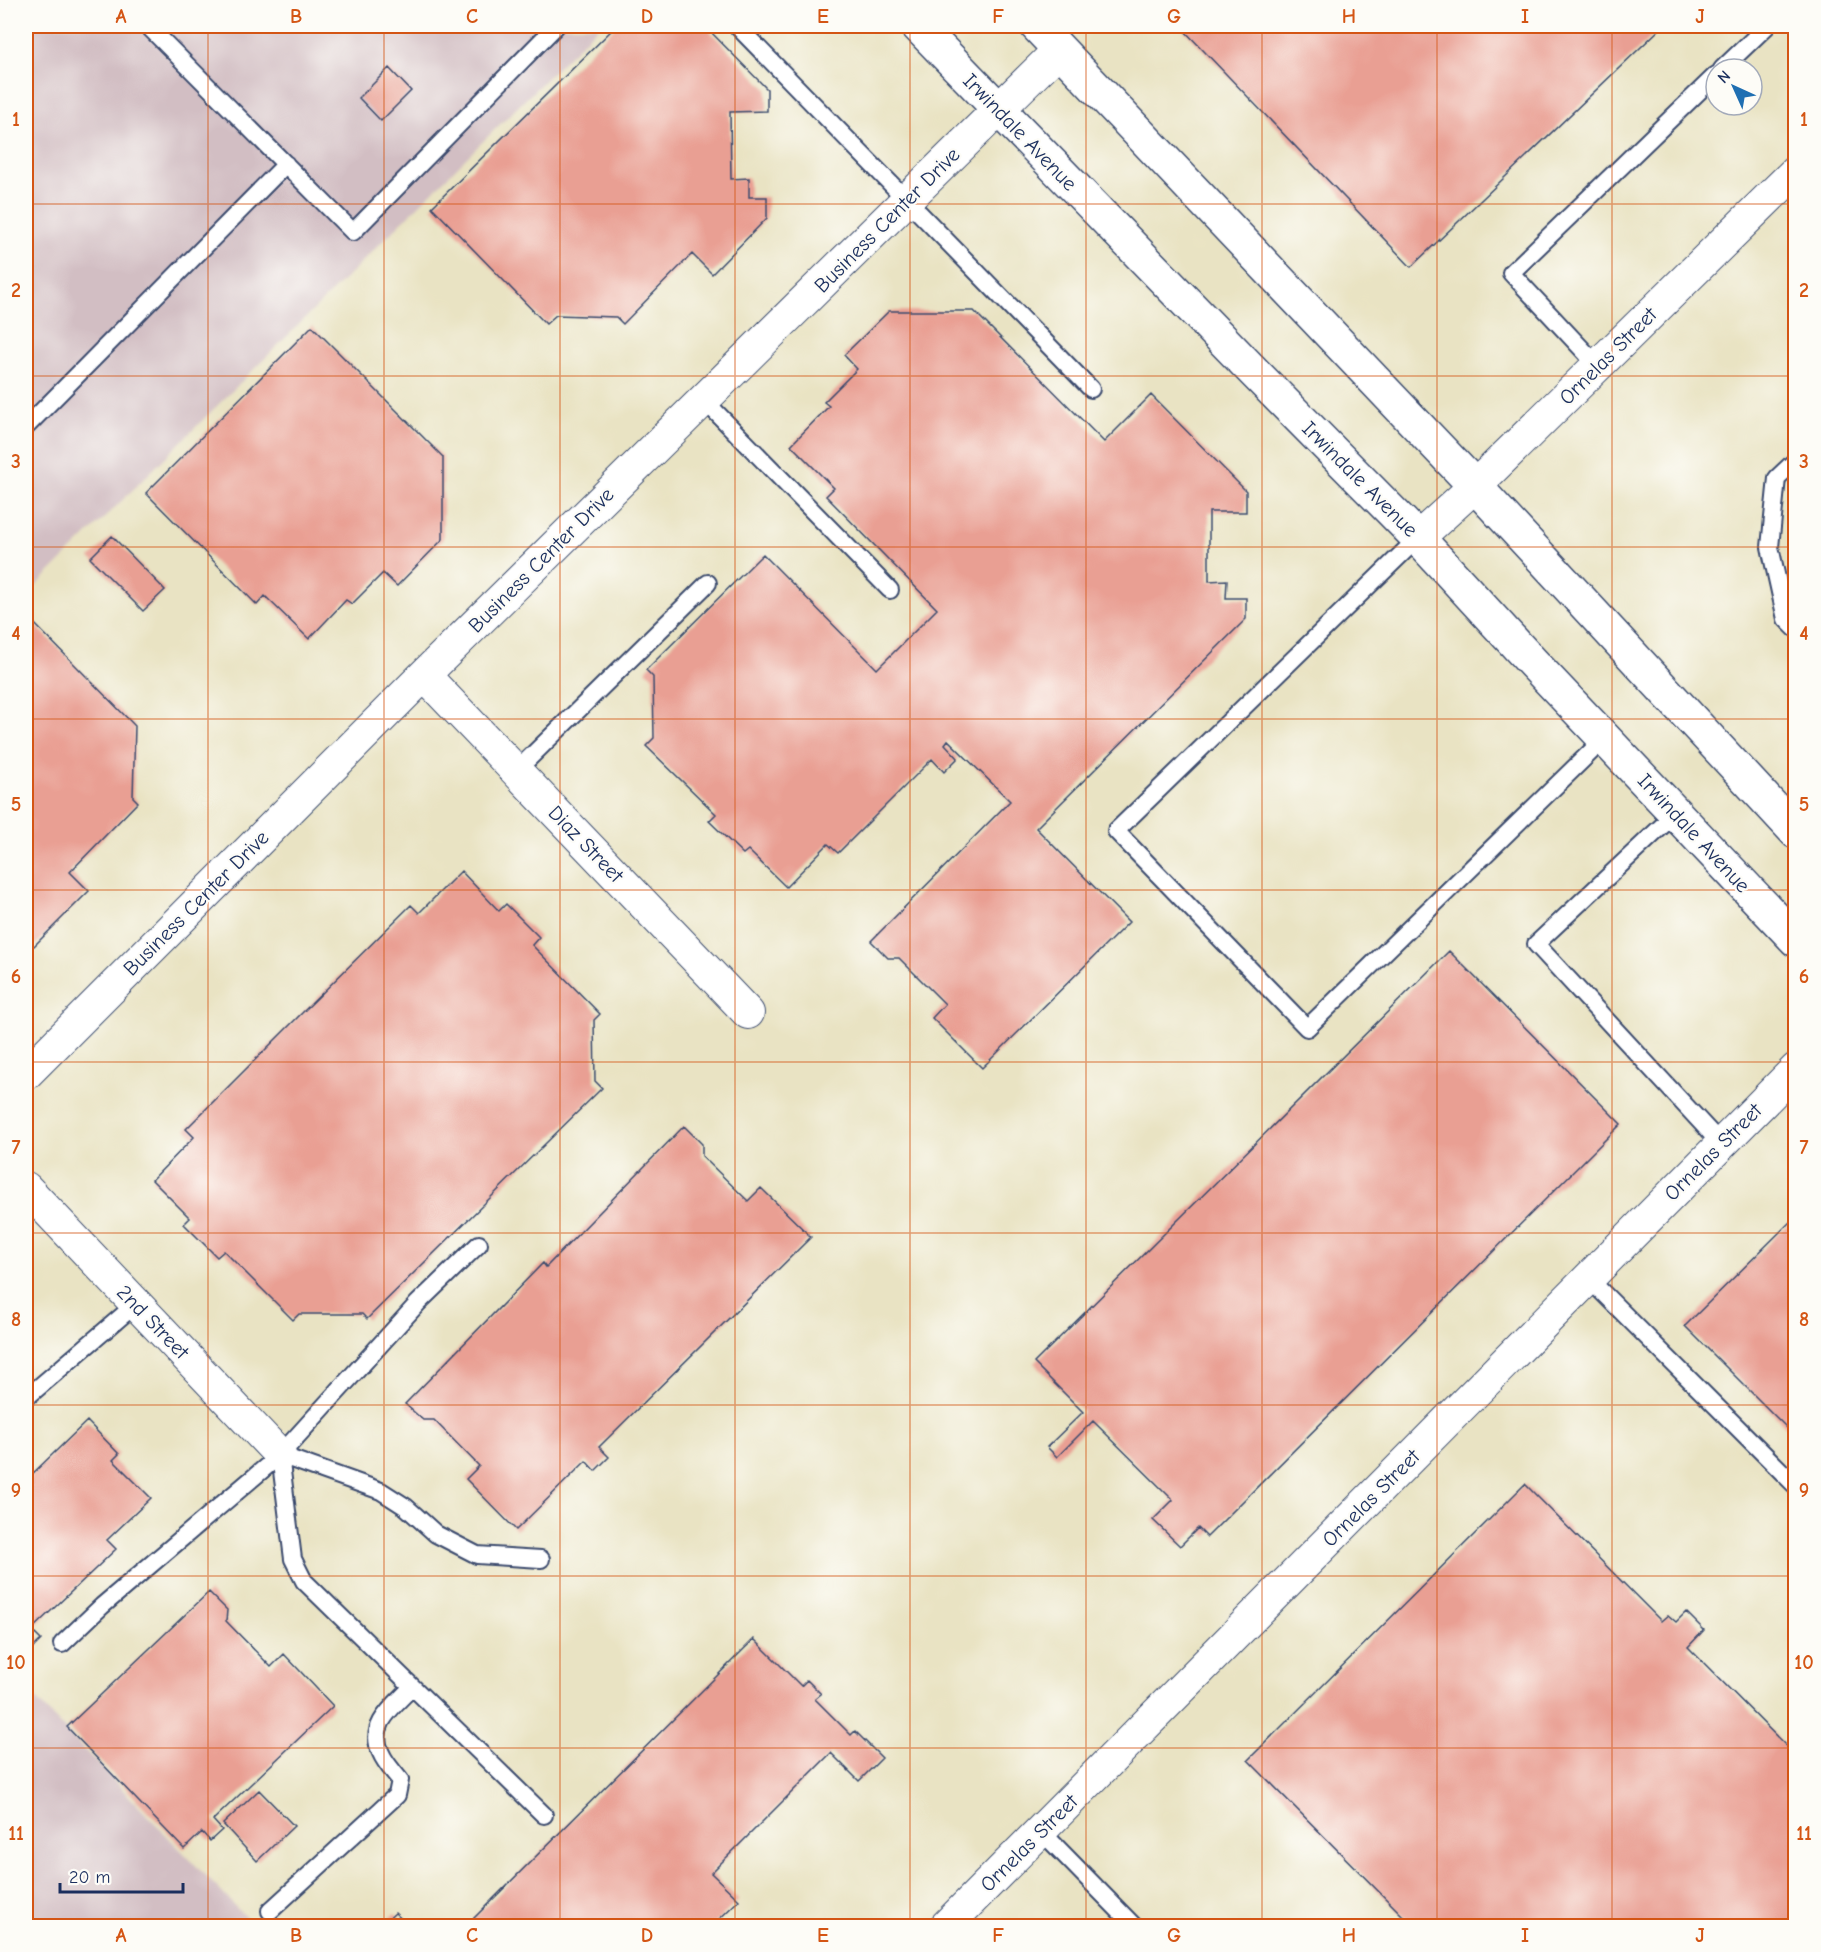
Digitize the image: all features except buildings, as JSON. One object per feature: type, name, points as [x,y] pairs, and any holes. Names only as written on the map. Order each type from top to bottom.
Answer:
[{"type":"main road","name":"Irwindale Avenue","points":[[918,26],[1418,538],[1796,940]]},
{"type":"main road","points":[[1037,26],[1475,486],[1796,832]]},
{"type":"street","name":"Business Center Drive","points":[[26,1074],[424,675],[1059,50]]},
{"type":"street","name":"Ornelas Street","points":[[1418,538],[1475,486],[1796,171]]},
{"type":"street","name":"Diaz Street","points":[[424,675],[748,1013]]},
{"type":"street","name":"Ornelas Street","points":[[946,1926],[1796,1069]]},
{"type":"street","name":"2nd Street","points":[[26,1188],[280,1455]]},
{"type":"lane","points":[[148,26],[353,232],[556,26]]},
{"type":"lane","points":[[737,26],[1091,389]]},
{"type":"lane","points":[[1735,57],[1767,26]]},
{"type":"lane","points":[[1598,366],[1511,273],[1704,87]]},
{"type":"lane","points":[[26,427],[286,164]]},
{"type":"lane","points":[[704,400],[890,590]]},
{"type":"lane","points":[[1796,460],[1778,478],[1770,548],[1786,619],[1796,629]]},
{"type":"lane","points":[[1418,538],[1116,831],[1307,1028],[1605,738]]},
{"type":"lane","points":[[516,771],[708,584]]},
{"type":"lane","points":[[1676,813],[1536,944],[1721,1144]]},
{"type":"lane","points":[[62,1644],[102,1606],[280,1455],[418,1303],[479,1244]]},
{"type":"lane","points":[[1588,1278],[1796,1486]]},
{"type":"lane","points":[[26,1398],[136,1304]]},
{"type":"lane","points":[[280,1455],[381,1491],[406,1507],[436,1534],[477,1555],[541,1559]]},
{"type":"lane","points":[[280,1455],[293,1559],[304,1581],[544,1815]]},
{"type":"lane","points":[[270,1911],[397,1795],[400,1780],[381,1754],[375,1736],[382,1719],[412,1687]]},
{"type":"lane","points":[[1041,1831],[1134,1926]]},
{"type":"shaded area","points":[[26,26],[599,26],[26,596]]},
{"type":"shaded area","points":[[26,1689],[254,1926],[26,1926]]}]
